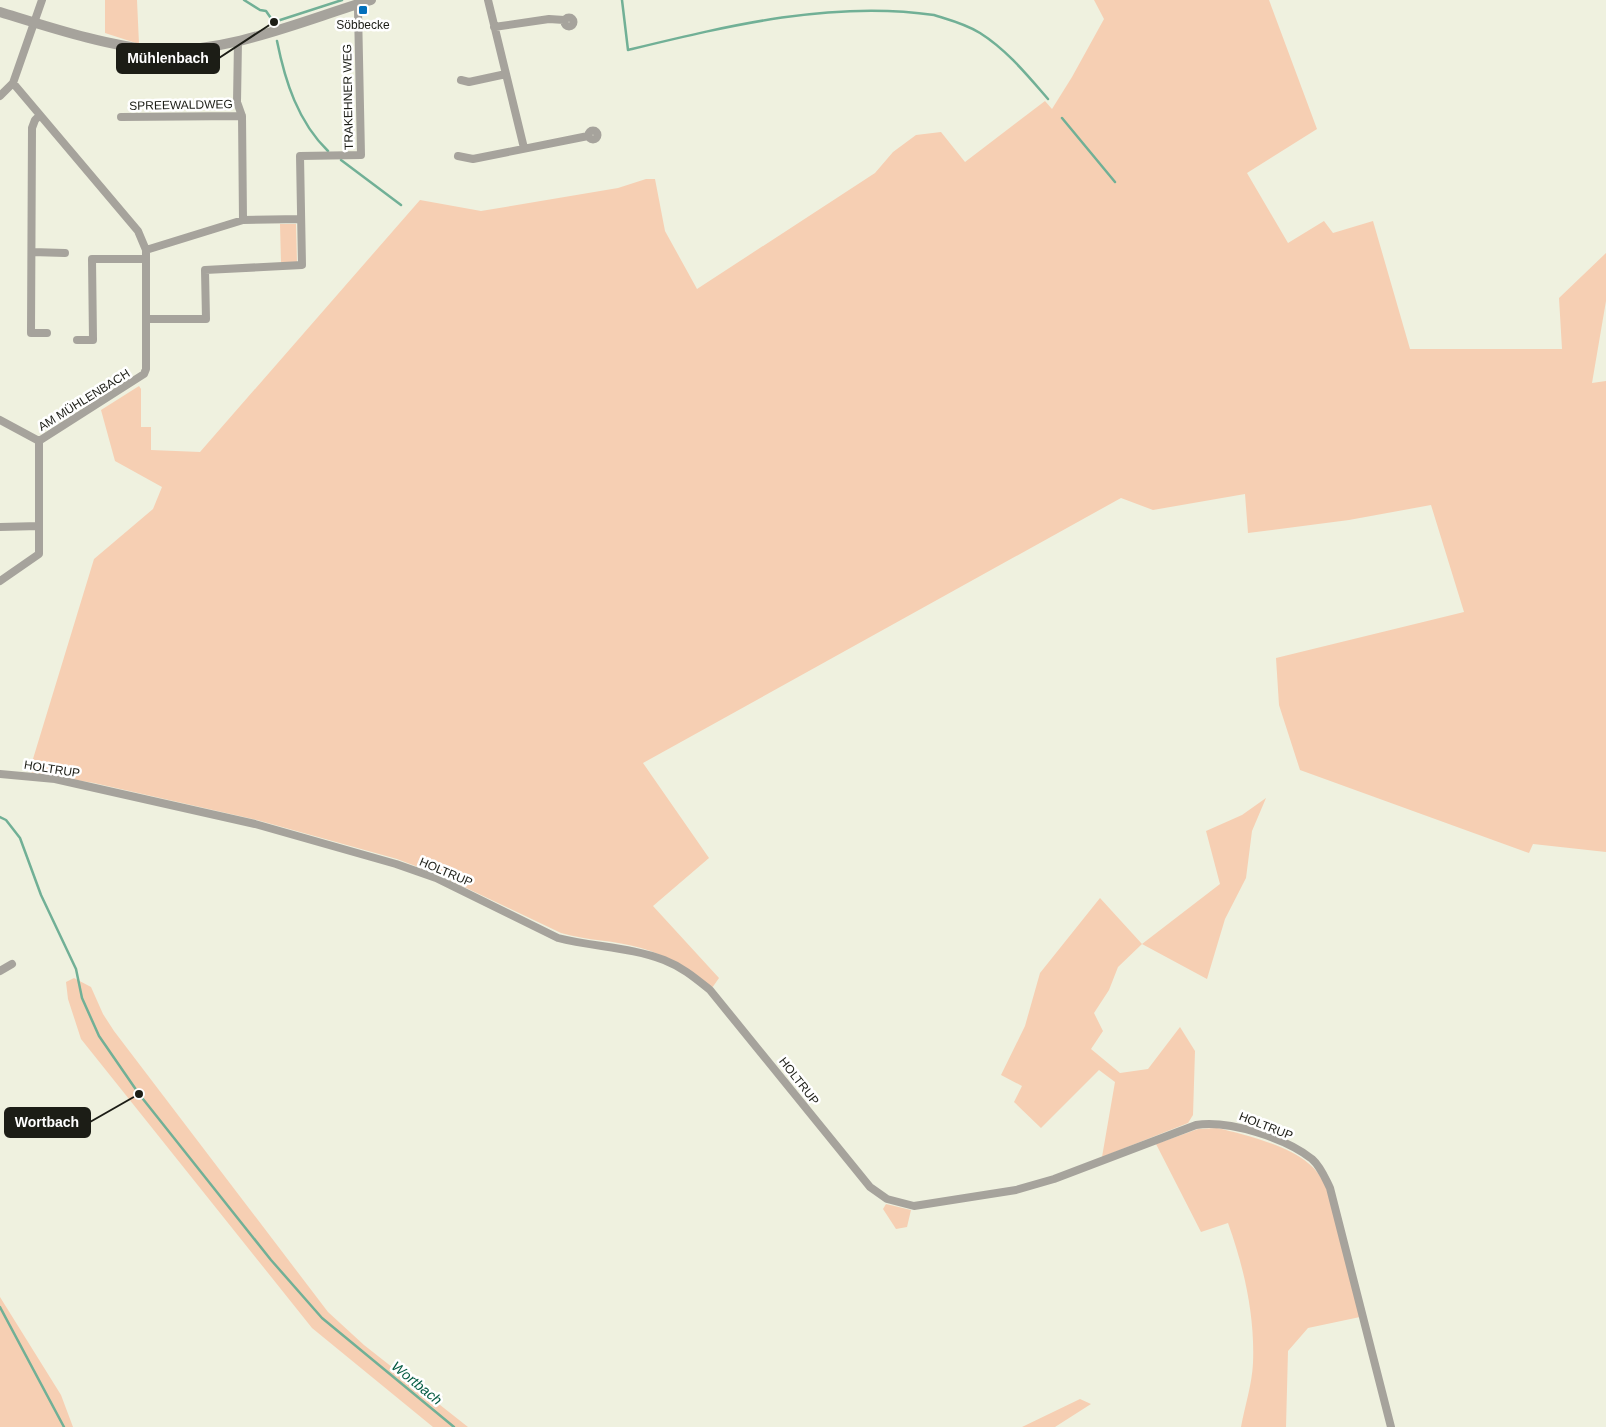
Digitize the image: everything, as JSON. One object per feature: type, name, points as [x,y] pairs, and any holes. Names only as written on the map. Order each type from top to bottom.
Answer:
[{"type":"street","points":[[0,96],[13,83],[42,0]]},
{"type":"street","points":[[0,12],[117,44],[155,50],[198,48],[238,41],[371,0]]},
{"type":"street","points":[[488,0],[524,148]]},
{"type":"street","name":"TRAKEHNER WEG","points":[[146,319],[206,319],[205,270],[302,265],[300,156],[361,155],[358,14],[356,4]]},
{"type":"street","points":[[494,27],[550,19],[564,20]]},
{"type":"street","name":"SPREEWALDWEG","points":[[238,41],[237,102],[242,116],[243,220]]},
{"type":"street","points":[[461,80],[469,82],[506,74]]},
{"type":"street","name":"AM MÜHLENBACH","points":[[13,83],[138,231],[146,250],[146,369],[144,374],[39,441]]},
{"type":"street","points":[[40,114],[32,128],[31,332],[47,333]]},
{"type":"street","name":"SPREEWALDWEG","points":[[121,117],[242,116]]},
{"type":"street","points":[[458,156],[473,159],[588,136]]},
{"type":"street","points":[[146,250],[243,220],[301,219]]},
{"type":"street","points":[[32,252],[65,253]]},
{"type":"street","points":[[77,340],[93,340],[92,259],[146,259]]},
{"type":"street","points":[[0,420],[39,441],[37,557],[0,581]]},
{"type":"street","points":[[0,527],[39,526]]},
{"type":"street","name":"HOLTRUP","points":[[0,774],[56,779],[265,826],[396,864],[436,878],[558,938],[579,944],[640,952],[665,960],[687,972],[710,990],[862,1179],[879,1194],[897,1203],[925,1206],[1036,1185],[1187,1127],[1204,1124],[1224,1123],[1240,1127],[1300,1151],[1321,1169],[1330,1188],[1391,1427]]},
{"type":"street","points":[[0,971],[12,964]]},
{"type":"shaded area","points":[[105,0],[137,0],[139,44],[105,33]]},
{"type":"shaded area","points":[[1094,0],[1269,0],[1317,129],[1247,173],[1288,243],[1324,221],[1333,233],[1373,221],[1410,349],[1562,349],[1559,298],[1606,253],[1606,301],[1592,383],[1606,381],[1606,852],[1533,844],[1529,853],[1300,770],[1279,705],[1276,658],[1464,612],[1431,505],[1349,520],[1248,533],[1245,494],[1153,510],[1121,498],[643,763],[709,858],[653,906],[719,978],[712,988],[669,959],[651,951],[631,945],[581,938],[561,933],[439,875],[397,859],[257,820],[94,783],[29,772],[94,559],[153,509],[162,487],[115,461],[101,410],[139,386],[141,389],[141,427],[151,427],[151,450],[200,452],[420,200],[481,211],[618,188],[646,179],[655,179],[665,231],[697,289],[875,173],[893,152],[916,135],[941,132],[965,162],[1045,101],[1052,109],[1104,19]]},
{"type":"shaded area","points":[[280,224],[296,224],[297,262],[281,262]]},
{"type":"shaded area","points":[[1266,798],[1252,831],[1246,878],[1225,919],[1207,979],[1142,944],[1220,884],[1206,831],[1242,815]]},
{"type":"shaded area","points":[[1100,898],[1142,944],[1118,967],[1109,990],[1094,1013],[1103,1031],[1091,1049],[1120,1073],[1148,1069],[1180,1027],[1195,1051],[1193,1115],[1188,1123],[1102,1157],[1115,1082],[1099,1070],[1041,1128],[1014,1102],[1022,1086],[1001,1075],[1025,1026],[1040,973]]},
{"type":"shaded area","points":[[74,978],[91,987],[103,1014],[114,1031],[328,1312],[364,1345],[468,1427],[433,1427],[312,1328],[81,1039],[68,999],[66,982]]},
{"type":"shaded area","points":[[1217,1128],[1252,1137],[1289,1151],[1317,1172],[1327,1188],[1360,1317],[1308,1328],[1288,1351],[1286,1427],[1241,1427],[1251,1379],[1253,1345],[1250,1310],[1239,1257],[1228,1223],[1201,1232],[1156,1144],[1198,1129]]},
{"type":"shaded area","points":[[886,1204],[911,1210],[907,1227],[896,1229],[883,1209]]},
{"type":"shaded area","points":[[0,1297],[61,1395],[73,1427],[0,1427]]},
{"type":"shaded area","points":[[1080,1399],[1091,1404],[1055,1427],[1022,1427]]},
{"type":"waterway","points":[[244,0],[260,10],[266,11],[275,24]]},
{"type":"waterway","points":[[274,22],[342,0]]},
{"type":"waterway","points":[[622,0],[628,50],[741,24],[818,13],[896,11],[934,15],[958,22],[990,40],[1017,64],[1048,99]]},
{"type":"waterway","points":[[277,41],[284,71],[294,100],[308,127],[328,151]]},
{"type":"waterway","points":[[1062,118],[1115,182]]},
{"type":"waterway","points":[[341,160],[401,205]]},
{"type":"waterway","name":"Wortbach","points":[[0,817],[6,820],[20,838],[41,895],[76,969],[82,998],[99,1036],[139,1094],[271,1260],[322,1318],[454,1427]]},
{"type":"waterway","points":[[0,1307],[64,1427]]},
{"type":"place","name":"Söbbecke","points":[[363,10]]},
{"type":"place","name":"Mühlenbach","points":[[274,22]]},
{"type":"place","name":"Wortbach","points":[[139,1094]]}]
